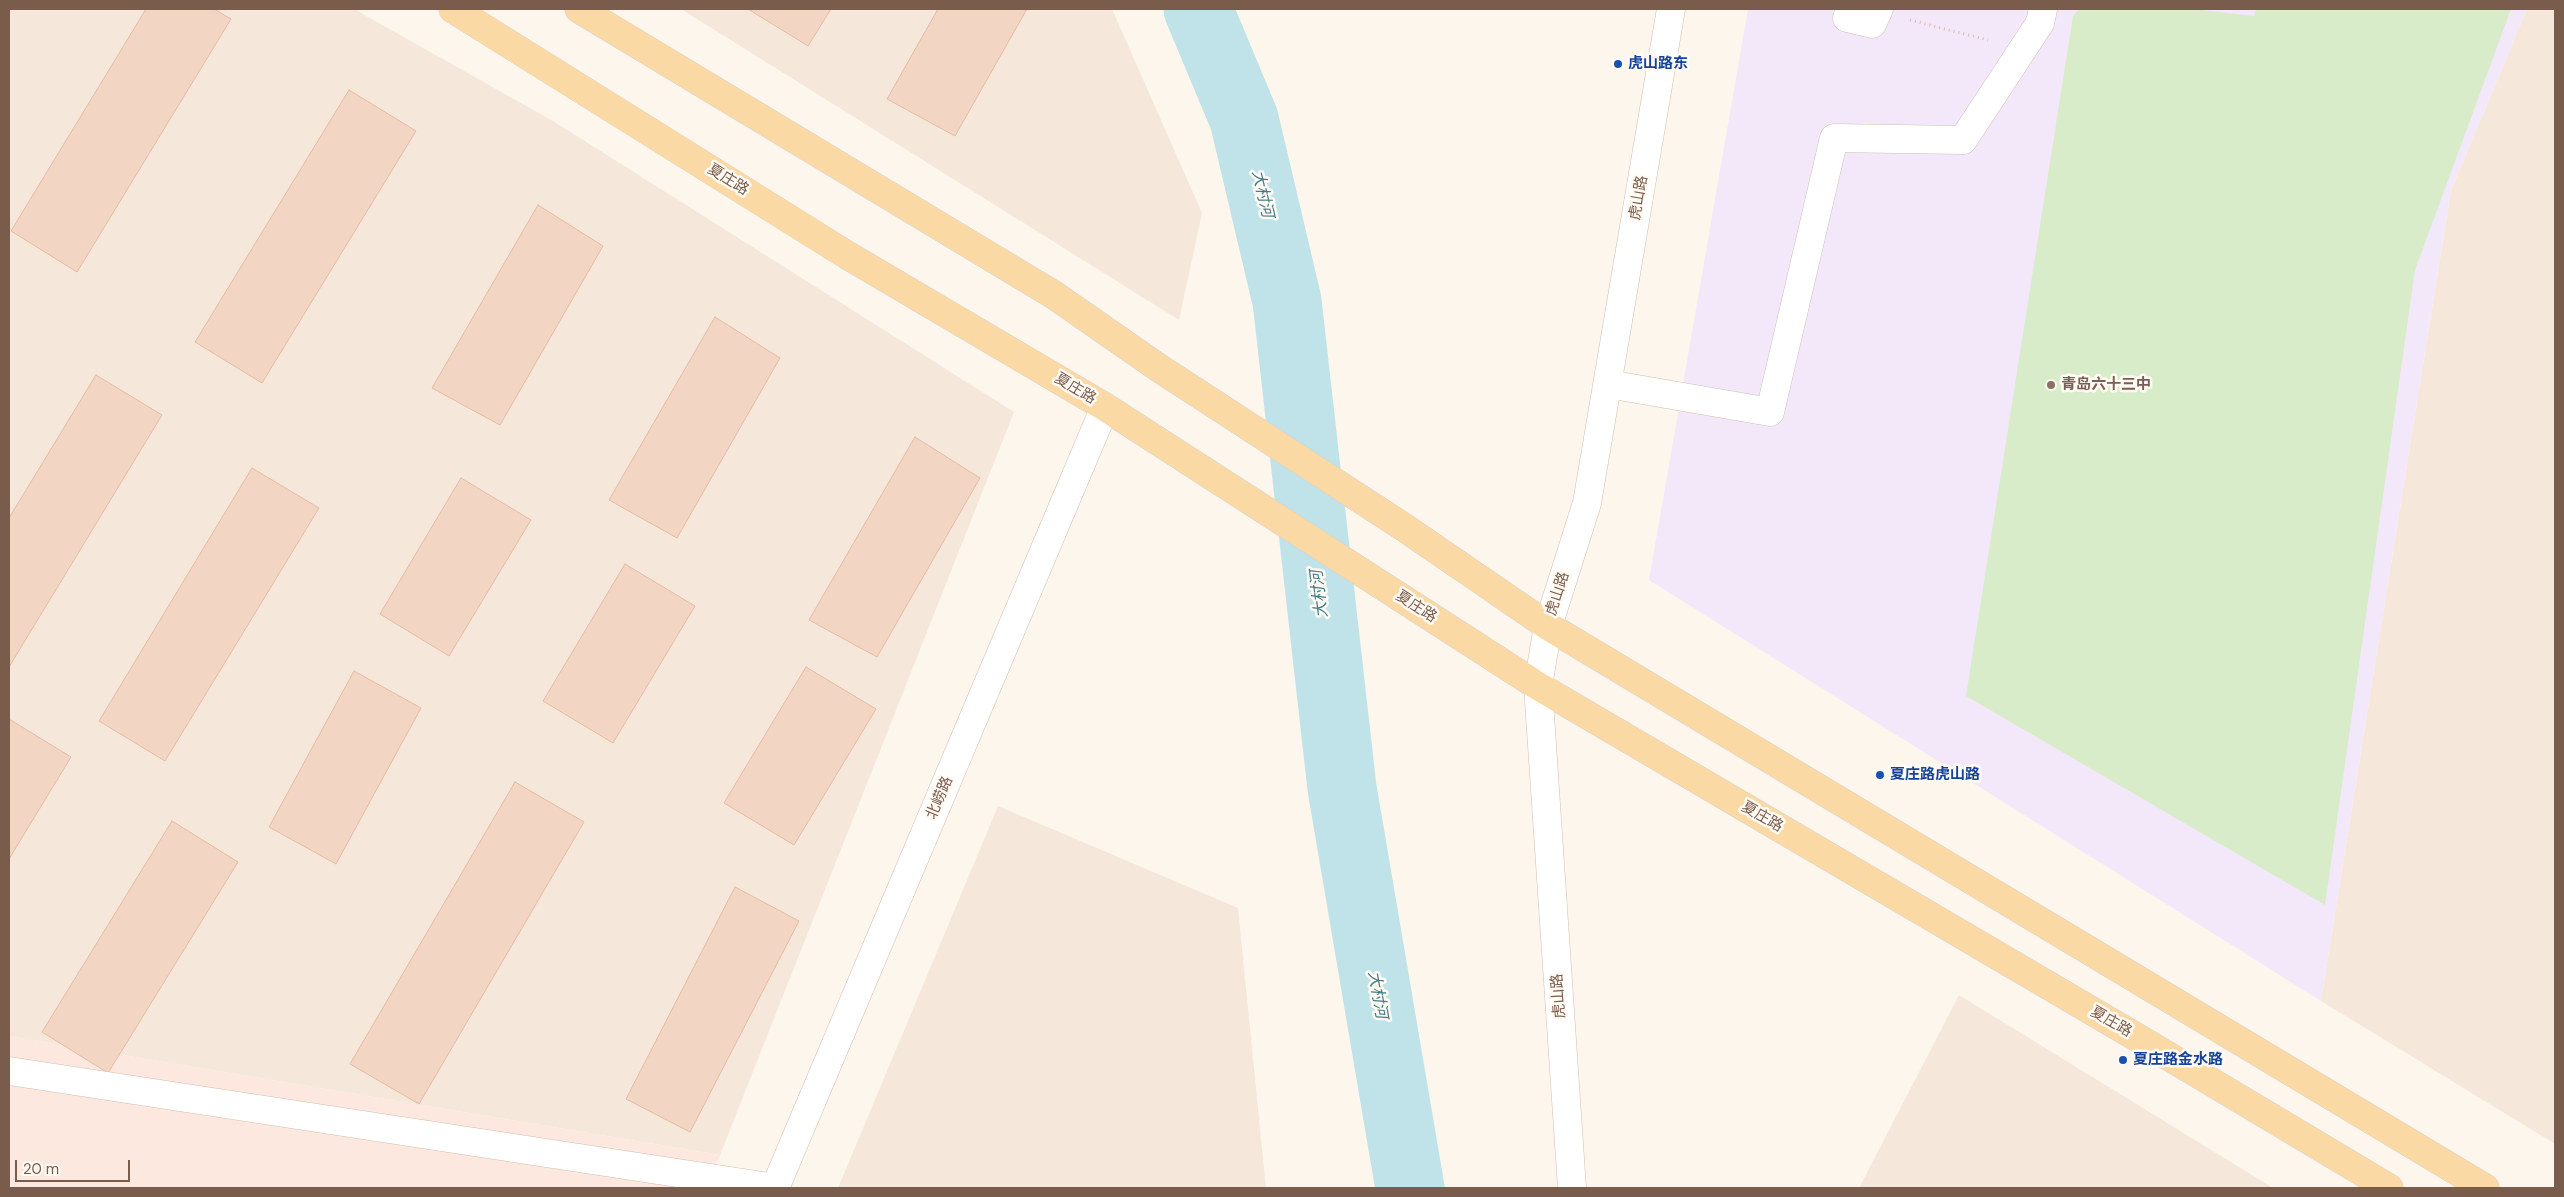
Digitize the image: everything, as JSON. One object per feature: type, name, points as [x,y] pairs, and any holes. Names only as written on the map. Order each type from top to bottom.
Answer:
[{"type":"main road","name":"夏庄路","points":[[453,9],[847,255],[1105,407],[1156,442],[1538,686],[2138,1038],[2389,1188]]},
{"type":"main road","points":[[579,9],[1054,294],[1159,368],[1405,528],[1548,626],[2485,1188]]},
{"type":"street","name":"虎山路","points":[[1572,1188],[1538,686],[1548,626],[1587,503],[1671,9]]},
{"type":"street","points":[[1608,384],[1770,412],[1834,138],[1964,140],[2040,23],[2043,9]]},
{"type":"street","points":[[1847,18],[1872,24],[1878,11]]},
{"type":"street","name":"北崂路","points":[[776,1188],[1105,407]]},
{"type":"street","points":[[9,1071],[776,1188]]},
{"type":"path","points":[[1878,11],[2023,49]]},
{"type":"shaded area","points":[[9,9],[354,9],[553,121],[1014,412],[720,1155],[9,1036]]},
{"type":"shaded area","points":[[681,9],[1112,9],[1202,213],[1179,320]]},
{"type":"shaded area","name":"青岛六十三中","points":[[1748,9],[2527,9],[2451,190],[2321,1001],[1649,580]]},
{"type":"shaded area","points":[[2527,9],[2555,9],[2555,1144],[2321,1001],[2451,190]]},
{"type":"shaded area","points":[[998,806],[1238,908],[1266,1188],[838,1188]]},
{"type":"shaded area","points":[[1959,995],[2273,1188],[1859,1188]]},
{"type":"shaded area","points":[[9,1036],[720,1155],[705,1188],[9,1188]]},
{"type":"green space","points":[[2079,9],[2193,9],[2254,16],[2256,9],[2511,9],[2415,270],[2325,905],[1966,696],[2073,16]]},
{"type":"building","points":[[146,9],[214,9],[231,19],[77,272],[11,231]]},
{"type":"building","points":[[748,9],[831,9],[808,46]]},
{"type":"building","points":[[938,9],[1027,9],[955,136],[887,99]]},
{"type":"building","points":[[349,90],[416,131],[262,383],[195,342]]},
{"type":"building","points":[[538,205],[603,246],[500,425],[432,388]]},
{"type":"building","points":[[715,317],[780,358],[677,538],[609,500]]},
{"type":"building","points":[[96,375],[162,415],[9,667],[9,518]]},
{"type":"building","points":[[915,437],[980,478],[877,657],[809,620]]},
{"type":"building","points":[[252,468],[319,508],[165,761],[99,721]]},
{"type":"building","points":[[461,478],[531,520],[449,656],[380,614]]},
{"type":"building","points":[[625,564],[695,606],[613,743],[543,701]]},
{"type":"building","points":[[806,667],[876,709],[794,845],[724,803]]},
{"type":"building","points":[[354,671],[421,708],[336,864],[269,827]]},
{"type":"building","points":[[9,719],[71,757],[9,859]]},
{"type":"building","points":[[515,782],[584,822],[419,1104],[350,1064]]},
{"type":"building","points":[[172,821],[238,862],[108,1073],[42,1032]]},
{"type":"building","points":[[735,887],[799,921],[690,1132],[626,1099]]},
{"type":"waterway","name":"大村河","points":[[1198,9],[1244,119],[1287,301],[1342,788],[1410,1188]]},
{"type":"place","name":"虎山路东","points":[[1618,64]]},
{"type":"place","name":"青岛六十三中","points":[[2051,385]]},
{"type":"place","name":"夏庄路虎山路","points":[[1880,775]]},
{"type":"place","name":"夏庄路金水路","points":[[2123,1060]]}]
